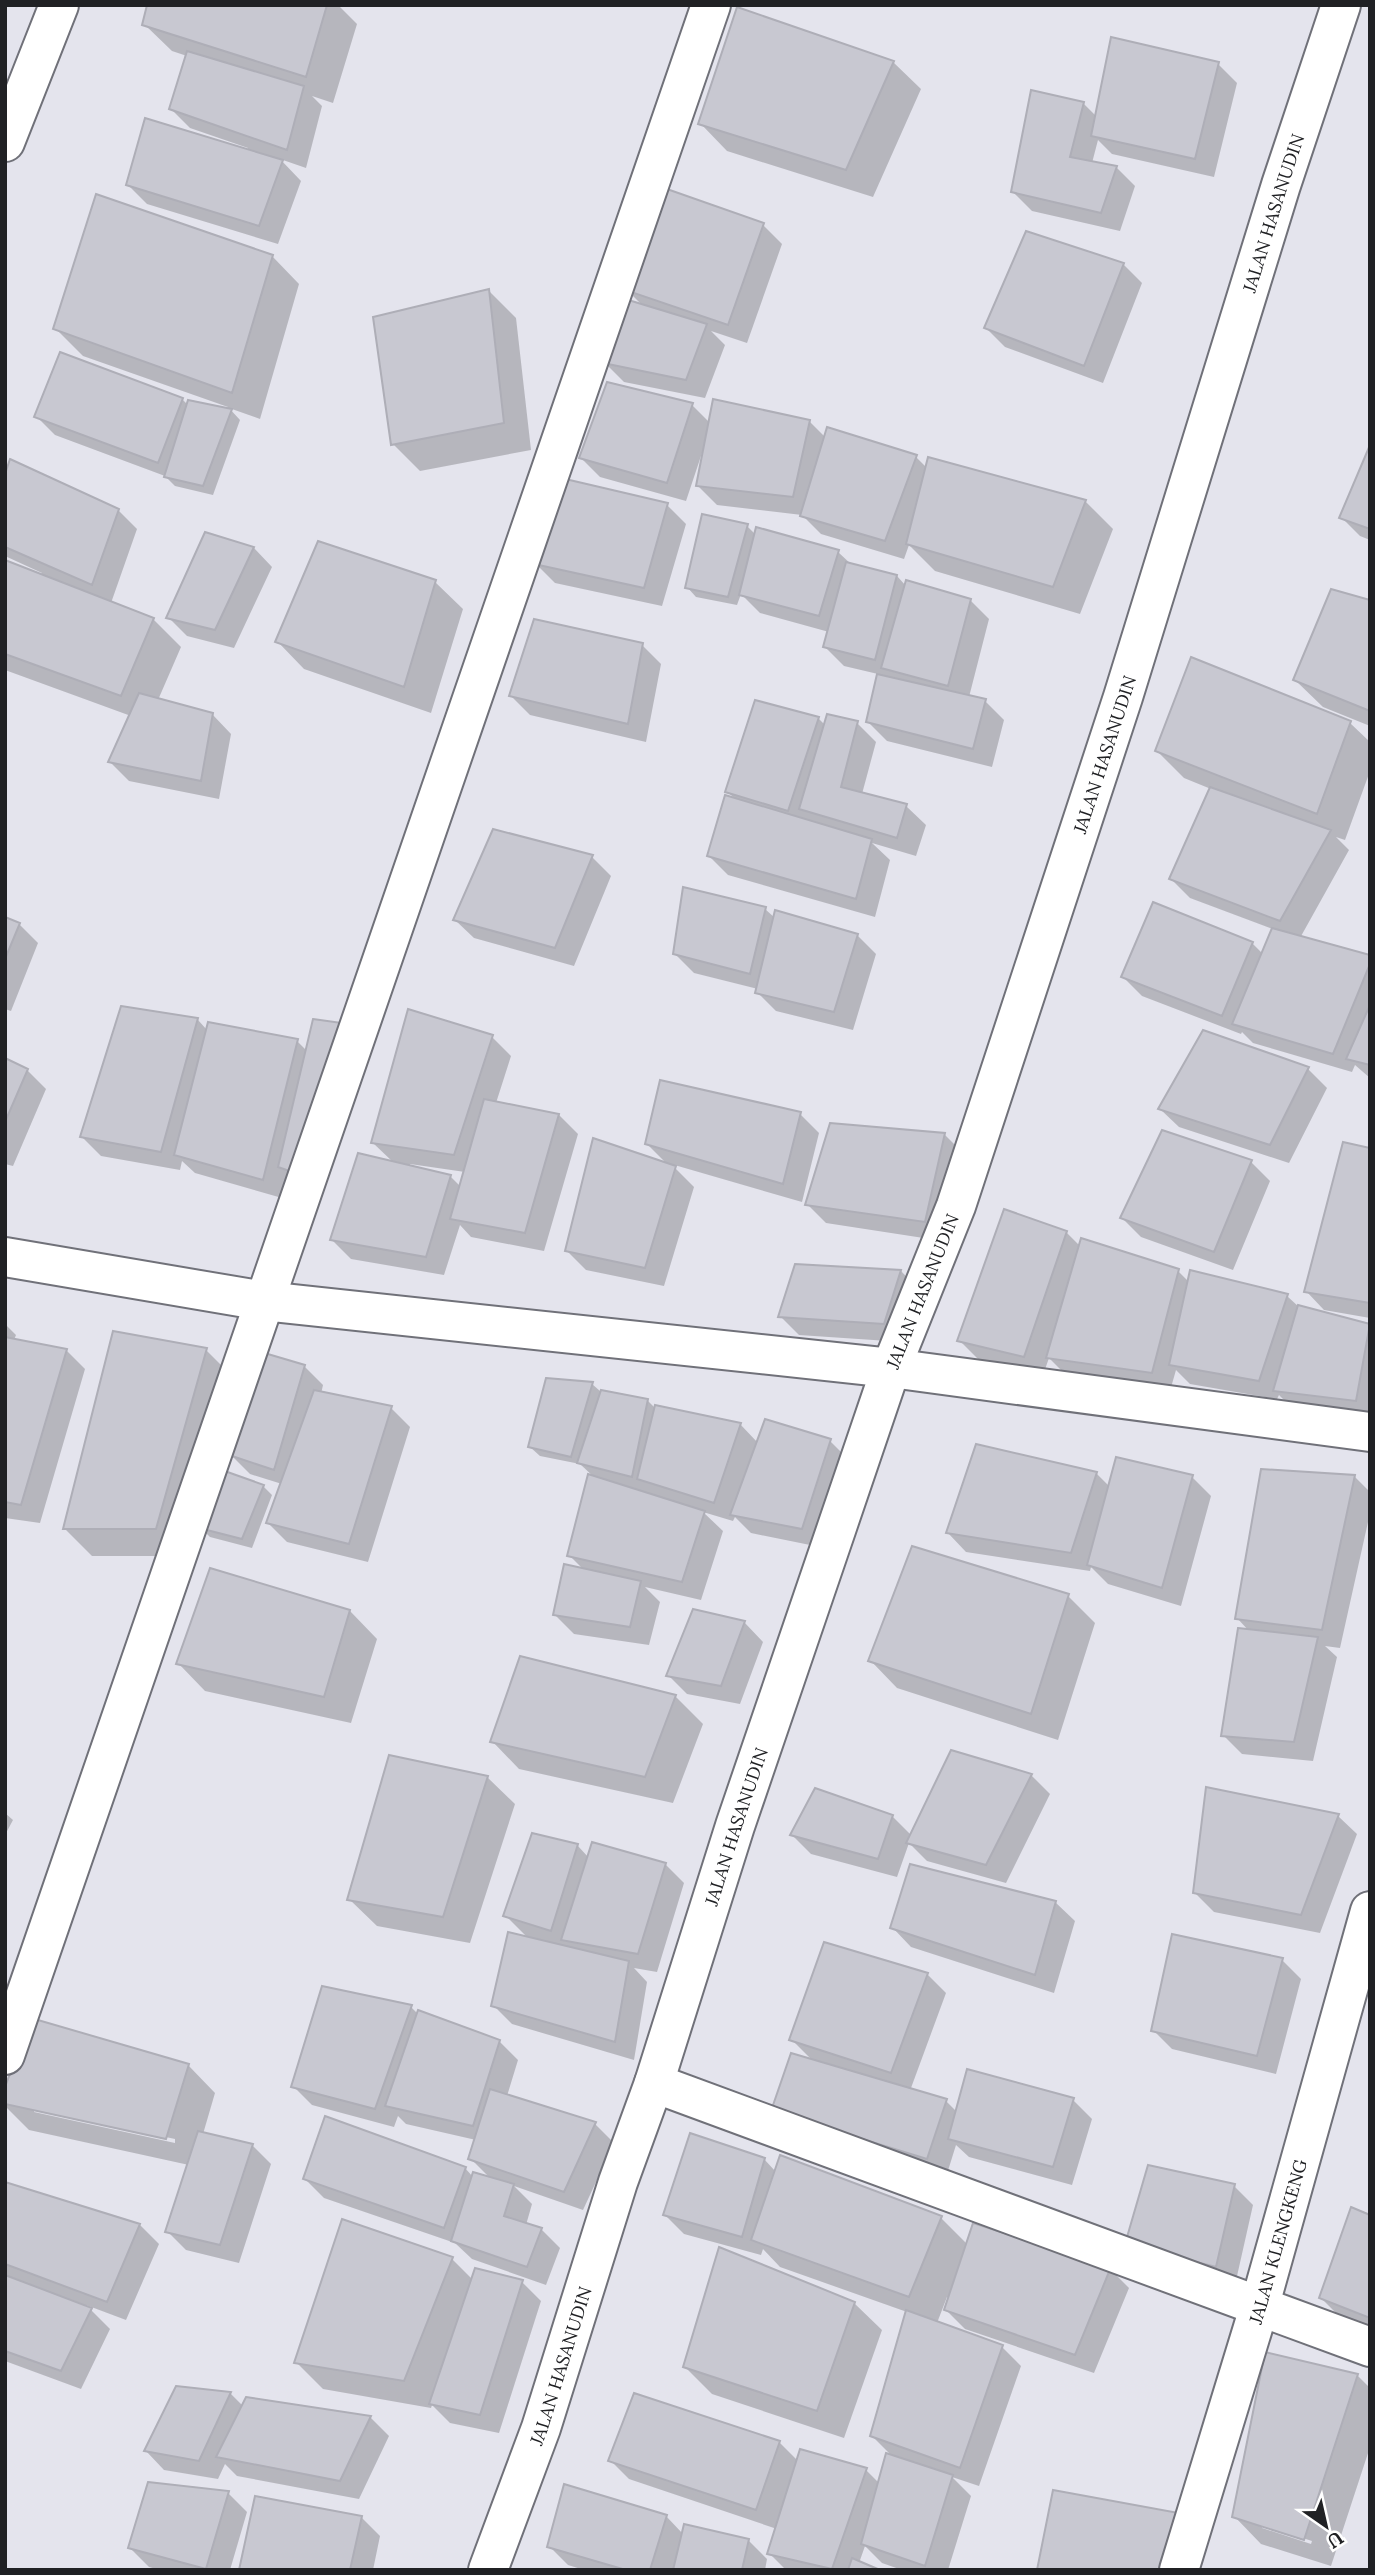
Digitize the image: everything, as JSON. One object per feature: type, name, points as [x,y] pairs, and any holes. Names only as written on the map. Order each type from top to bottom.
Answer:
[{"type":"street","points":[[5,142],[60,5]]},
{"type":"street","points":[[5,2055],[711,5]]},
{"type":"street","name":"JALAN HASANUDIN","points":[[488,2570],[541,2428],[618,2182],[654,2083],[735,1826],[891,1368],[956,1206],[1123,697],[1281,185],[1340,5]]},
{"type":"street","points":[[5,1257],[264,1301],[891,1368],[1370,1432]]},
{"type":"street","name":"JALAN KLENGKENG","points":[[1179,2570],[1259,2308],[1370,1911]]},
{"type":"street","points":[[654,2083],[1370,2347]]},
{"type":"building","points":[[147,5],[327,5],[306,77],[142,25]]},
{"type":"building","points":[[737,7],[894,61],[846,170],[698,124]]},
{"type":"building","points":[[1111,37],[1219,62],[1195,159],[1091,136]]},
{"type":"building","points":[[187,51],[304,86],[287,150],[169,109]]},
{"type":"building","points":[[1031,90],[1084,102],[1070,157],[1117,166],[1101,213],[1011,192]]},
{"type":"building","points":[[145,118],[283,160],[259,226],[126,185]]},
{"type":"building","points":[[664,188],[764,223],[728,325],[625,290]]},
{"type":"building","points":[[96,194],[273,255],[232,393],[53,329]]},
{"type":"building","points":[[1026,231],[1124,263],[1084,366],[984,328]]},
{"type":"building","points":[[489,289],[504,423],[391,445],[373,317]]},
{"type":"building","points":[[625,299],[707,324],[686,380],[603,363]]},
{"type":"building","points":[[60,352],[183,398],[158,463],[34,417]]},
{"type":"building","points":[[607,382],[693,403],[667,483],[579,458]]},
{"type":"building","points":[[713,399],[810,420],[793,497],[696,486]]},
{"type":"building","points":[[188,400],[232,409],[203,486],[164,477]]},
{"type":"building","points":[[827,427],[917,455],[885,541],[800,516]]},
{"type":"building","points":[[1370,445],[1370,529],[1339,518]]},
{"type":"building","points":[[928,457],[1086,500],[1053,587],[906,544]]},
{"type":"building","points":[[10,459],[119,509],[92,585],[5,547],[5,474]]},
{"type":"building","points":[[561,478],[668,503],[644,588],[534,564]]},
{"type":"building","points":[[702,514],[748,524],[728,597],[685,588]]},
{"type":"building","points":[[756,527],[839,550],[819,616],[739,595]]},
{"type":"building","points":[[205,532],[254,547],[215,630],[166,618]]},
{"type":"building","points":[[318,541],[436,580],[404,687],[275,642]]},
{"type":"building","points":[[5,560],[154,618],[121,696],[5,654]]},
{"type":"building","points":[[846,562],[897,575],[875,660],[823,647]]},
{"type":"building","points":[[906,580],[971,599],[948,686],[881,668]]},
{"type":"building","points":[[1331,589],[1370,600],[1370,711],[1293,680]]},
{"type":"building","points":[[534,619],[643,643],[628,724],[509,696]]},
{"type":"building","points":[[1191,657],[1351,721],[1317,814],[1155,751]]},
{"type":"building","points":[[877,674],[986,699],[973,749],[866,722]]},
{"type":"building","points":[[139,693],[213,713],[201,781],[108,762]]},
{"type":"building","points":[[755,700],[819,717],[788,811],[725,792]]},
{"type":"building","points":[[827,714],[858,721],[841,787],[907,804],[897,838],[799,809]]},
{"type":"building","points":[[1210,787],[1331,830],[1280,921],[1169,879]]},
{"type":"building","points":[[725,795],[872,839],[856,899],[707,856]]},
{"type":"building","points":[[493,829],[593,855],[555,948],[453,920]]},
{"type":"building","points":[[683,887],[766,907],[750,974],[673,954]]},
{"type":"building","points":[[1153,902],[1253,942],[1222,1016],[1121,977]]},
{"type":"building","points":[[775,910],[858,934],[834,1012],[755,993]]},
{"type":"building","points":[[5,917],[20,923],[5,959]]},
{"type":"building","points":[[1272,928],[1370,955],[1370,964],[1333,1054],[1232,1024]]},
{"type":"building","points":[[1370,1005],[1370,1065],[1346,1059]]},
{"type":"building","points":[[121,1006],[198,1018],[161,1152],[80,1137]]},
{"type":"building","points":[[408,1009],[493,1035],[454,1155],[371,1143]]},
{"type":"building","points":[[313,1019],[349,1024],[298,1174],[278,1167]]},
{"type":"building","points":[[208,1022],[298,1039],[263,1180],[174,1155]]},
{"type":"building","points":[[1203,1030],[1309,1067],[1270,1145],[1158,1109]]},
{"type":"building","points":[[5,1058],[28,1069],[5,1122]]},
{"type":"building","points":[[660,1080],[801,1112],[783,1184],[645,1144]]},
{"type":"building","points":[[484,1099],[559,1114],[525,1233],[450,1219]]},
{"type":"building","points":[[830,1123],[945,1133],[925,1222],[805,1205]]},
{"type":"building","points":[[1162,1130],[1252,1160],[1214,1252],[1120,1218]]},
{"type":"building","points":[[593,1138],[676,1166],[645,1268],[565,1251]]},
{"type":"building","points":[[1343,1142],[1370,1148],[1370,1303],[1304,1292]]},
{"type":"building","points":[[358,1153],[451,1175],[426,1257],[330,1240]]},
{"type":"building","points":[[1004,1209],[1067,1231],[1024,1357],[957,1341]]},
{"type":"building","points":[[1081,1238],[1179,1269],[1152,1373],[1046,1358]]},
{"type":"building","points":[[795,1264],[901,1270],[884,1324],[778,1317]]},
{"type":"building","points":[[1190,1270],[1288,1294],[1259,1381],[1169,1365]]},
{"type":"building","points":[[1298,1305],[1370,1324],[1356,1401],[1273,1391]]},
{"type":"building","points":[[113,1331],[207,1348],[156,1529],[63,1529]]},
{"type":"building","points":[[5,1337],[67,1349],[21,1505],[5,1502]]},
{"type":"building","points":[[261,1352],[305,1365],[274,1470],[229,1455]]},
{"type":"building","points":[[546,1378],[593,1382],[571,1457],[528,1447]]},
{"type":"building","points":[[314,1390],[392,1406],[349,1544],[266,1523]]},
{"type":"building","points":[[601,1390],[648,1399],[632,1477],[577,1463]]},
{"type":"building","points":[[655,1405],[741,1423],[714,1503],[637,1479]]},
{"type":"building","points":[[765,1419],[831,1439],[802,1529],[730,1515]]},
{"type":"building","points":[[976,1444],[1097,1472],[1071,1553],[946,1533]]},
{"type":"building","points":[[1116,1457],[1193,1475],[1162,1588],[1087,1565]]},
{"type":"building","points":[[219,1469],[264,1485],[242,1539],[199,1528]]},
{"type":"building","points":[[1261,1469],[1355,1475],[1322,1630],[1235,1619]]},
{"type":"building","points":[[588,1474],[705,1511],[682,1582],[567,1556]]},
{"type":"building","points":[[912,1546],[1069,1594],[1031,1714],[868,1661]]},
{"type":"building","points":[[564,1564],[641,1581],[630,1627],[553,1615]]},
{"type":"building","points":[[210,1568],[350,1610],[324,1697],[176,1664]]},
{"type":"building","points":[[693,1609],[745,1621],[721,1686],[666,1676]]},
{"type":"building","points":[[1238,1628],[1318,1637],[1294,1742],[1221,1736]]},
{"type":"building","points":[[520,1656],[676,1695],[645,1777],[490,1742]]},
{"type":"building","points":[[951,1750],[1032,1774],[986,1865],[906,1843]]},
{"type":"building","points":[[389,1755],[488,1776],[443,1917],[347,1900]]},
{"type":"building","points":[[1206,1787],[1339,1814],[1301,1915],[1193,1893]]},
{"type":"building","points":[[815,1788],[893,1815],[878,1859],[790,1835]]},
{"type":"building","points":[[532,1833],[578,1844],[551,1931],[503,1916]]},
{"type":"building","points":[[592,1842],[666,1863],[638,1954],[561,1940]]},
{"type":"building","points":[[910,1864],[1056,1901],[1035,1975],[890,1928]]},
{"type":"building","points":[[508,1932],[629,1961],[615,2042],[491,2006]]},
{"type":"building","points":[[1172,1934],[1283,1958],[1257,2056],[1151,2031]]},
{"type":"building","points":[[824,1942],[928,1973],[891,2073],[789,2040]]},
{"type":"building","points":[[322,1986],[412,2005],[375,2109],[291,2087]]},
{"type":"building","points":[[418,2010],[500,2040],[473,2126],[385,2106]]},
{"type":"building","points":[[31,2018],[189,2064],[166,2139],[5,2104],[5,2087]]},
{"type":"building","points":[[791,2053],[947,2099],[927,2159],[771,2111]]},
{"type":"building","points":[[967,2069],[1074,2098],[1053,2167],[948,2139]]},
{"type":"building","points":[[490,2089],[596,2122],[564,2192],[468,2159]]},
{"type":"building","points":[[325,2116],[466,2167],[444,2228],[303,2179]]},
{"type":"building","points":[[198,2131],[253,2144],[220,2245],[165,2232]]},
{"type":"building","points":[[690,2133],[765,2158],[742,2237],[663,2215]]},
{"type":"building","points":[[780,2155],[942,2216],[909,2297],[751,2240]]},
{"type":"building","points":[[1148,2165],[1235,2184],[1216,2267],[1125,2244]]},
{"type":"building","points":[[473,2172],[514,2184],[504,2216],[542,2228],[527,2267],[451,2241]]},
{"type":"building","points":[[5,2182],[140,2224],[107,2302],[5,2264]]},
{"type":"building","points":[[1351,2207],[1370,2215],[1370,2318],[1319,2298]]},
{"type":"building","points":[[342,2219],[453,2257],[404,2381],[294,2363]]},
{"type":"building","points":[[973,2223],[1111,2267],[1075,2355],[944,2310]]},
{"type":"building","points":[[719,2247],[855,2302],[817,2411],[683,2367]]},
{"type":"building","points":[[475,2268],[523,2280],[480,2415],[429,2404]]},
{"type":"building","points":[[5,2275],[92,2308],[61,2371],[5,2351]]},
{"type":"building","points":[[906,2310],[1003,2345],[960,2468],[870,2436]]},
{"type":"building","points":[[1265,2352],[1358,2374],[1304,2540],[1232,2517]]},
{"type":"building","points":[[176,2386],[231,2392],[199,2461],[144,2451]]},
{"type":"building","points":[[634,2393],[780,2441],[756,2510],[608,2461]]},
{"type":"building","points":[[246,2397],[371,2416],[340,2481],[216,2457]]},
{"type":"building","points":[[800,2449],[867,2468],[832,2569],[767,2554]]},
{"type":"building","points":[[886,2453],[953,2475],[925,2566],[861,2544]]},
{"type":"building","points":[[148,2482],[229,2491],[206,2569],[128,2548]]},
{"type":"building","points":[[564,2484],[667,2515],[650,2570],[626,2570],[547,2547]]},
{"type":"building","points":[[1053,2490],[1184,2514],[1171,2570],[1037,2570]]},
{"type":"building","points":[[255,2496],[362,2516],[350,2570],[239,2570]]},
{"type":"building","points":[[684,2524],[749,2539],[742,2570],[673,2570]]},
{"type":"building","points":[[852,2558],[880,2570],[848,2570]]}]
